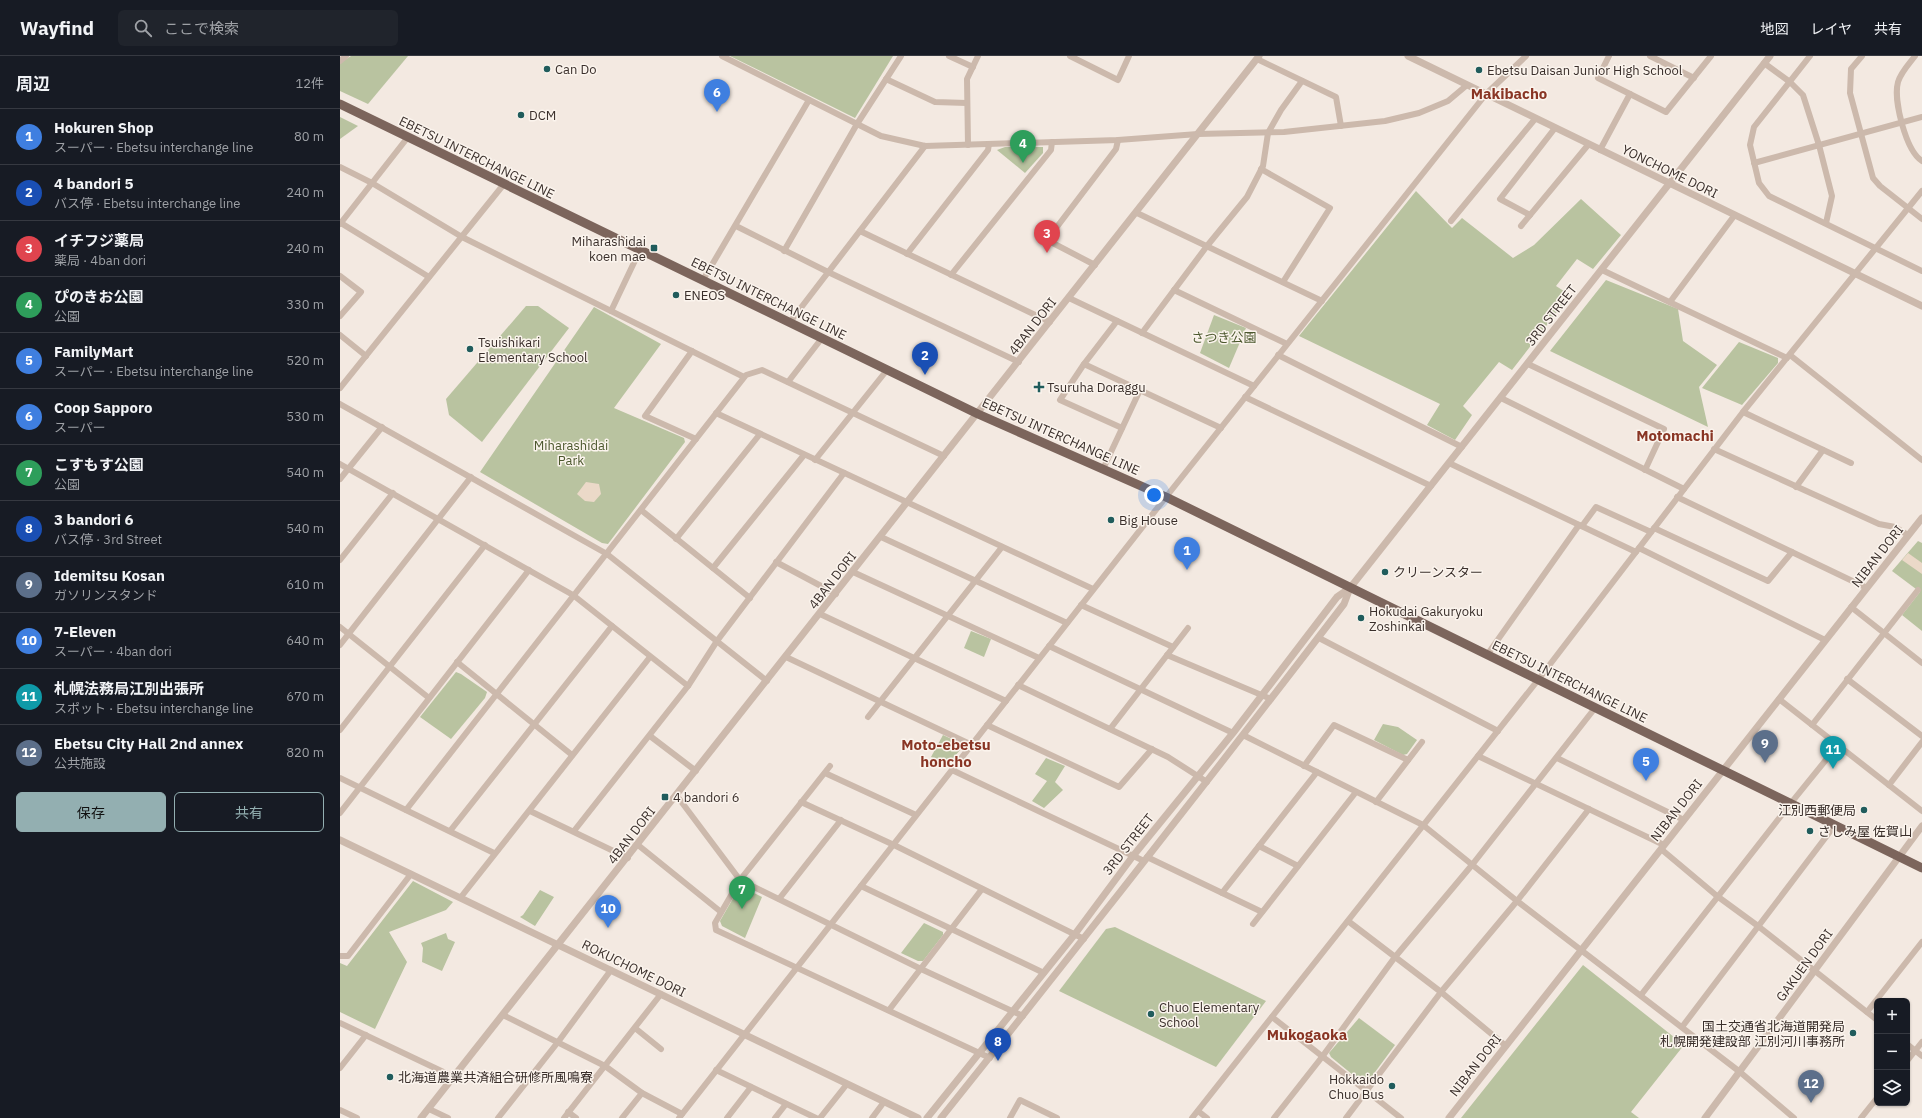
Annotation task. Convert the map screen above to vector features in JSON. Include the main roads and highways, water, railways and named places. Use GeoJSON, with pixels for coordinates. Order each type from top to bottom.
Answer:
{"type":"FeatureCollection","features":[{"type":"Feature","properties":{"kind":"main road","name":"EBETSU INTERCHANGE LINE"},"geometry":{"type":"LineString","coordinates":[[340,104],[978,414],[1166,497],[1922,868]]}},
{"type":"Feature","properties":{"kind":"place","name":"Can Do"},"geometry":{"type":"Point","coordinates":[547,69]}},
{"type":"Feature","properties":{"kind":"place","name":"Ebetsu Daisan Junior High School"},"geometry":{"type":"Point","coordinates":[1479,70]}},
{"type":"Feature","properties":{"kind":"place","name":"Coop Sapporo"},"geometry":{"type":"Point","coordinates":[717,112]}},
{"type":"Feature","properties":{"kind":"place","name":"DCM"},"geometry":{"type":"Point","coordinates":[521,115]}},
{"type":"Feature","properties":{"kind":"place","name":"ぴのきお公園"},"geometry":{"type":"Point","coordinates":[1023,163]}},
{"type":"Feature","properties":{"kind":"place","name":"Miharashidai koen mae"},"geometry":{"type":"Point","coordinates":[654,248]}},
{"type":"Feature","properties":{"kind":"place","name":"イチフジ薬局"},"geometry":{"type":"Point","coordinates":[1047,253]}},
{"type":"Feature","properties":{"kind":"place","name":"ENEOS"},"geometry":{"type":"Point","coordinates":[676,295]}},
{"type":"Feature","properties":{"kind":"place","name":"Tsuishikari Elementary School"},"geometry":{"type":"Point","coordinates":[470,349]}},
{"type":"Feature","properties":{"kind":"place","name":"4 bandori 5"},"geometry":{"type":"Point","coordinates":[925,375]}},
{"type":"Feature","properties":{"kind":"place","name":"Tsuruha Doraggu"},"geometry":{"type":"Point","coordinates":[1039,387]}},
{"type":"Feature","properties":{"kind":"place","name":"Big House"},"geometry":{"type":"Point","coordinates":[1111,520]}},
{"type":"Feature","properties":{"kind":"place","name":"Hokuren Shop"},"geometry":{"type":"Point","coordinates":[1187,570]}},
{"type":"Feature","properties":{"kind":"place","name":"クリーンスター"},"geometry":{"type":"Point","coordinates":[1385,572]}},
{"type":"Feature","properties":{"kind":"place","name":"Hokudai Gakuryoku Zoshinkai"},"geometry":{"type":"Point","coordinates":[1361,618]}},
{"type":"Feature","properties":{"kind":"place","name":"Idemitsu Kosan"},"geometry":{"type":"Point","coordinates":[1765,763]}},
{"type":"Feature","properties":{"kind":"place","name":"札幌法務局江別出張所"},"geometry":{"type":"Point","coordinates":[1833,769]}},
{"type":"Feature","properties":{"kind":"place","name":"FamilyMart"},"geometry":{"type":"Point","coordinates":[1646,781]}},
{"type":"Feature","properties":{"kind":"place","name":"4 bandori 6"},"geometry":{"type":"Point","coordinates":[665,797]}},
{"type":"Feature","properties":{"kind":"place","name":"江別西郵便局"},"geometry":{"type":"Point","coordinates":[1864,810]}},
{"type":"Feature","properties":{"kind":"place","name":"さしみ屋 佐賀山"},"geometry":{"type":"Point","coordinates":[1810,831]}},
{"type":"Feature","properties":{"kind":"place","name":"こすもす公園"},"geometry":{"type":"Point","coordinates":[742,909]}},
{"type":"Feature","properties":{"kind":"place","name":"7-Eleven"},"geometry":{"type":"Point","coordinates":[608,928]}},
{"type":"Feature","properties":{"kind":"place","name":"Chuo Elementary School"},"geometry":{"type":"Point","coordinates":[1151,1014]}},
{"type":"Feature","properties":{"kind":"place","name":"国土交通省北海道開発局 札幌開発建設部 江別河川事務所"},"geometry":{"type":"Point","coordinates":[1853,1033]}},
{"type":"Feature","properties":{"kind":"place","name":"3 bandori 6"},"geometry":{"type":"Point","coordinates":[998,1061]}},
{"type":"Feature","properties":{"kind":"place","name":"北海道農業共済組合研修所風鳴寮"},"geometry":{"type":"Point","coordinates":[390,1077]}},
{"type":"Feature","properties":{"kind":"place","name":"Hokkaido Chuo Bus"},"geometry":{"type":"Point","coordinates":[1392,1086]}},
{"type":"Feature","properties":{"kind":"place","name":"Ebetsu City Hall 2nd annex"},"geometry":{"type":"Point","coordinates":[1811,1103]}},
{"type":"Feature","properties":{"kind":"district","name":"Makibacho"},"geometry":{"type":"Point","coordinates":[1509,94]}},
{"type":"Feature","properties":{"kind":"district","name":"Motomachi"},"geometry":{"type":"Point","coordinates":[1675,436]}},
{"type":"Feature","properties":{"kind":"district","name":"Moto-ebetsu honcho"},"geometry":{"type":"Point","coordinates":[946,754]}},
{"type":"Feature","properties":{"kind":"district","name":"Mukogaoka"},"geometry":{"type":"Point","coordinates":[1307,1035]}},
{"type":"Feature","properties":{"kind":"park label","name":"さつき公園"},"geometry":{"type":"Point","coordinates":[1224,337]}},
{"type":"Feature","properties":{"kind":"park label","name":"Miharashidai Park"},"geometry":{"type":"Point","coordinates":[571,452]}}]}
